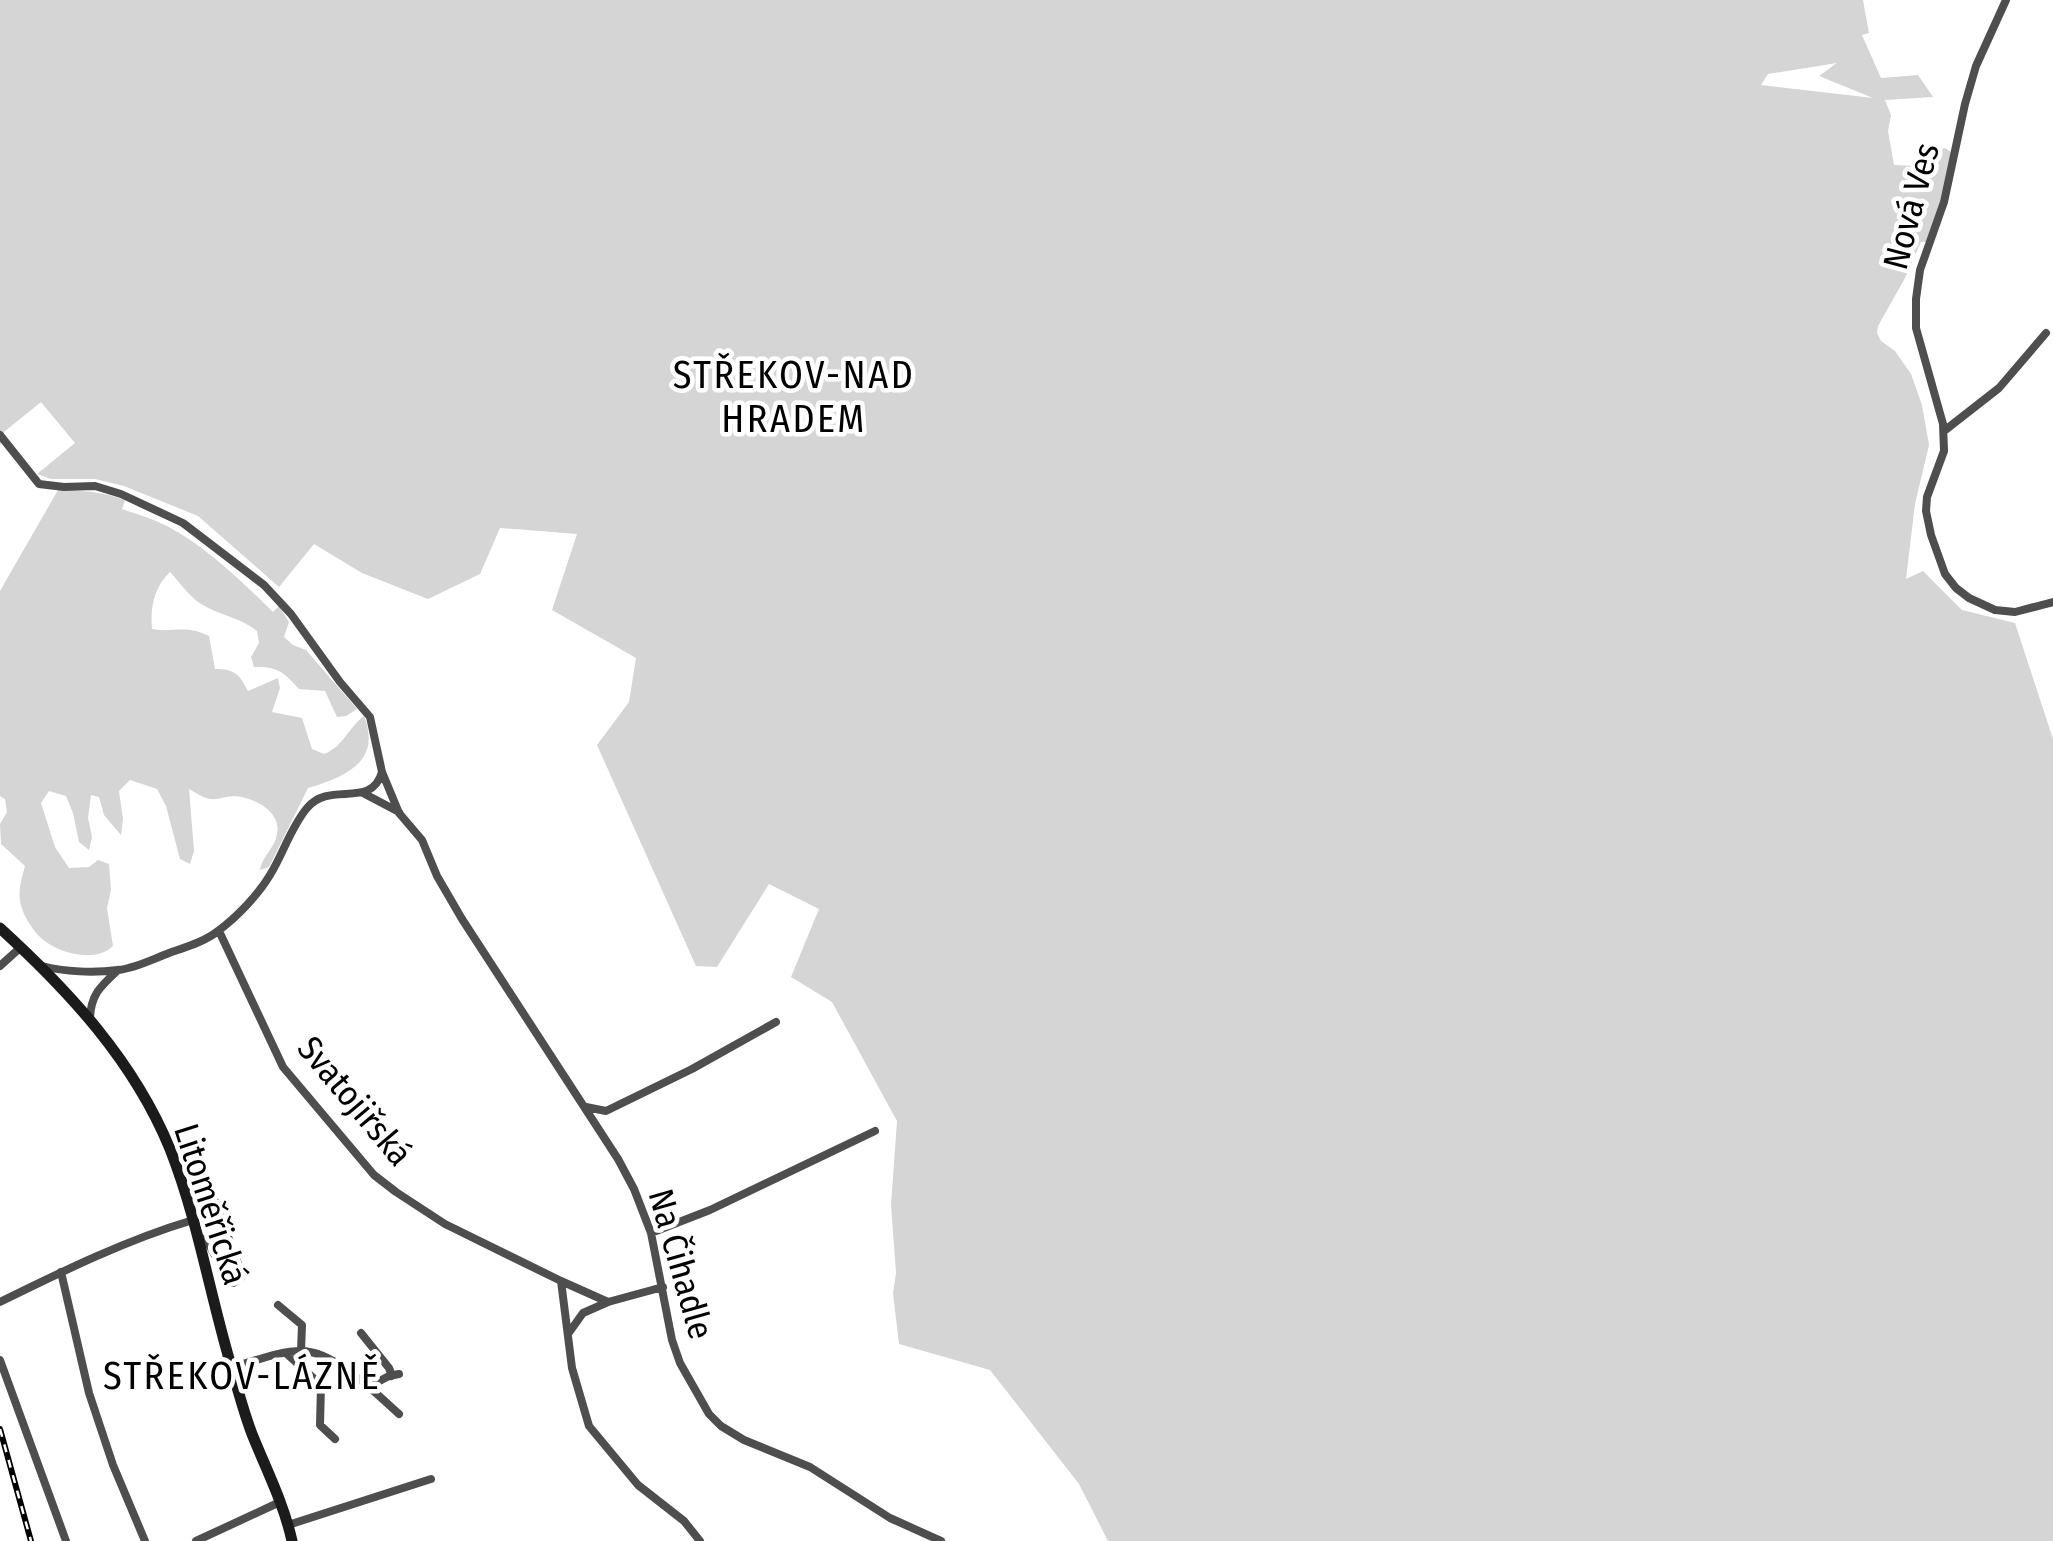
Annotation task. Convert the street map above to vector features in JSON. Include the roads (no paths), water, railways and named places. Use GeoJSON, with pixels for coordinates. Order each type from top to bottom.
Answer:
{"type":"FeatureCollection","features":[{"type":"Feature","properties":{"kind":"main road","name":"Litoměřická"},"geometry":{"type":"LineString","coordinates":[[0,928],[90,1018],[154,1115],[193,1220],[250,1429],[292,1541]]}},
{"type":"Feature","properties":{"kind":"street","name":"Nová Ves"},"geometry":{"type":"LineString","coordinates":[[2006,0],[1976,66],[1944,202],[1920,270],[1916,328],[1944,431],[1944,451],[1926,512],[1945,574],[1969,598],[1995,610],[2015,612],[2053,602]]}},
{"type":"Feature","properties":{"kind":"street"},"geometry":{"type":"LineString","coordinates":[[1944,431],[1999,388],[2046,333]]}},
{"type":"Feature","properties":{"kind":"street","name":"Na Čihadle"},"geometry":{"type":"LineString","coordinates":[[0,435],[39,484],[95,486],[183,523],[264,585],[291,614],[370,717],[382,772],[399,812],[422,840],[462,919],[586,1107],[634,1189],[651,1233],[672,1340],[680,1363],[709,1414],[744,1440],[810,1467],[890,1518],[941,1541]]}},
{"type":"Feature","properties":{"kind":"street"},"geometry":{"type":"LineString","coordinates":[[42,966],[118,970],[200,942],[218,931],[269,878],[307,808],[321,796],[373,789],[382,772]]}},
{"type":"Feature","properties":{"kind":"street"},"geometry":{"type":"LineString","coordinates":[[363,793],[399,812]]}},
{"type":"Feature","properties":{"kind":"street","name":"Svatojiřská"},"geometry":{"type":"LineString","coordinates":[[218,931],[283,1067],[374,1175],[445,1224],[608,1302]]}},
{"type":"Feature","properties":{"kind":"street"},"geometry":{"type":"LineString","coordinates":[[0,966],[21,947]]}},
{"type":"Feature","properties":{"kind":"street"},"geometry":{"type":"LineString","coordinates":[[90,1018],[90,1003],[118,970]]}},
{"type":"Feature","properties":{"kind":"street"},"geometry":{"type":"LineString","coordinates":[[586,1107],[606,1111],[632,1100],[776,1022]]}},
{"type":"Feature","properties":{"kind":"street"},"geometry":{"type":"LineString","coordinates":[[651,1233],[710,1210],[875,1131]]}},
{"type":"Feature","properties":{"kind":"street"},"geometry":{"type":"LineString","coordinates":[[197,1235],[208,1244],[228,1279],[238,1282],[240,1269],[210,1191]]}},
{"type":"Feature","properties":{"kind":"street"},"geometry":{"type":"LineString","coordinates":[[0,1302],[154,1232],[193,1220]]}},
{"type":"Feature","properties":{"kind":"street"},"geometry":{"type":"LineString","coordinates":[[61,1272],[89,1393],[113,1465],[145,1541]]}},
{"type":"Feature","properties":{"kind":"street"},"geometry":{"type":"LineString","coordinates":[[561,1281],[572,1368],[589,1426],[638,1485],[684,1521],[700,1541]]}},
{"type":"Feature","properties":{"kind":"street"},"geometry":{"type":"LineString","coordinates":[[568,1334],[583,1312],[662,1287]]}},
{"type":"Feature","properties":{"kind":"street"},"geometry":{"type":"LineString","coordinates":[[278,1305],[302,1326],[301,1351]]}},
{"type":"Feature","properties":{"kind":"street"},"geometry":{"type":"LineString","coordinates":[[361,1333],[396,1375],[368,1387]]}},
{"type":"Feature","properties":{"kind":"street"},"geometry":{"type":"LineString","coordinates":[[231,1367],[301,1351],[319,1354],[339,1364],[399,1414]]}},
{"type":"Feature","properties":{"kind":"street"},"geometry":{"type":"LineString","coordinates":[[286,1354],[321,1385],[320,1425],[335,1440]]}},
{"type":"Feature","properties":{"kind":"street"},"geometry":{"type":"LineString","coordinates":[[0,1360],[66,1541]]}},
{"type":"Feature","properties":{"kind":"street"},"geometry":{"type":"LineString","coordinates":[[288,1526],[430,1479]]}},
{"type":"Feature","properties":{"kind":"street"},"geometry":{"type":"LineString","coordinates":[[196,1541],[280,1502]]}},
{"type":"Feature","properties":{"kind":"railway"},"geometry":{"type":"LineString","coordinates":[[0,1429],[31,1541]]}},
{"type":"Feature","properties":{"kind":"district","name":"STŘEKOV-NAD HRADEM"},"geometry":{"type":"Point","coordinates":[794,397]}},
{"type":"Feature","properties":{"kind":"district","name":"STŘEKOV-LÁZNĚ"},"geometry":{"type":"Point","coordinates":[242,1376]}}]}
